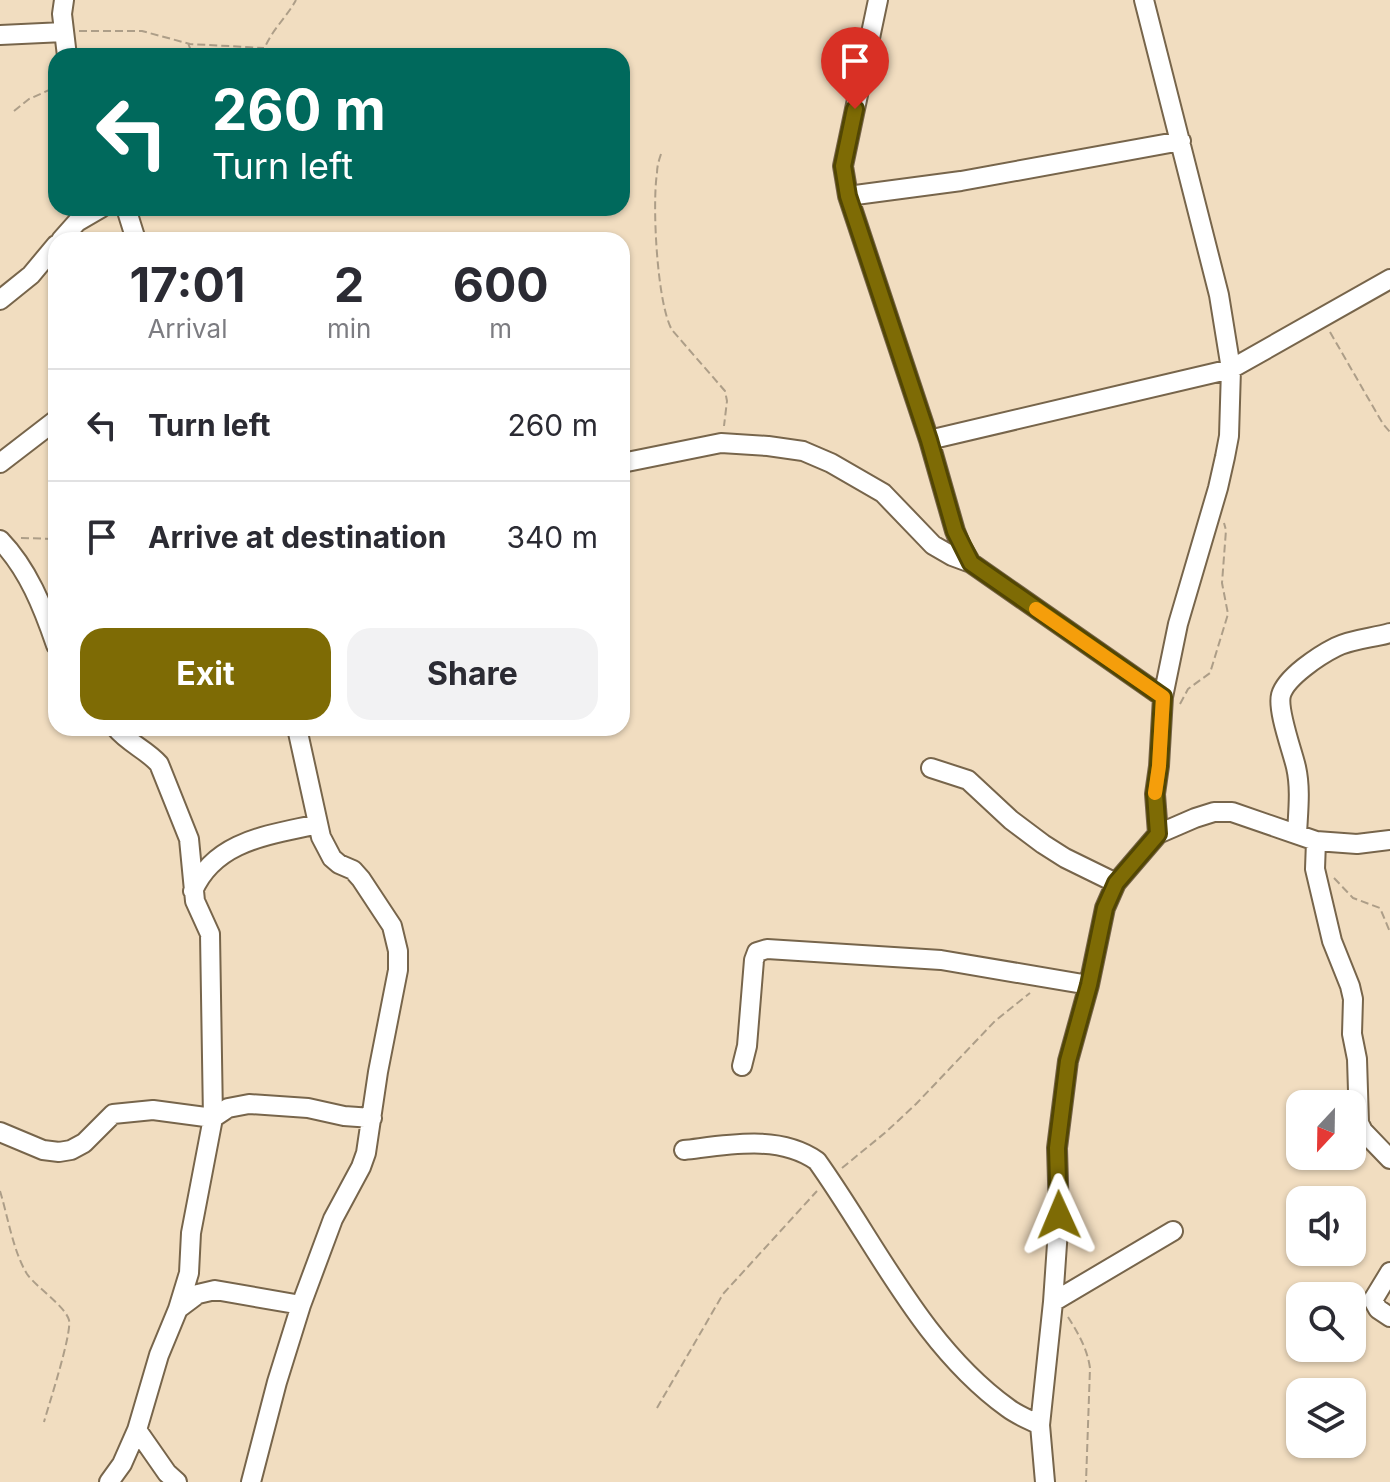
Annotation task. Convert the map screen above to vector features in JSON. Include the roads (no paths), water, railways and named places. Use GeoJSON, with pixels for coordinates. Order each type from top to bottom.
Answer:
{"type":"FeatureCollection","features":[{"type":"Feature","properties":{"kind":"street"},"geometry":{"type":"LineString","coordinates":[[64,0],[62,14],[66,48]]}},
{"type":"Feature","properties":{"kind":"street"},"geometry":{"type":"LineString","coordinates":[[878,0],[843,166],[848,196],[929,440],[955,531],[971,563]]}},
{"type":"Feature","properties":{"kind":"street"},"geometry":{"type":"LineString","coordinates":[[1144,0],[1219,295],[1231,369],[1229,436],[1216,495],[1178,624],[1155,794],[1158,834]]}},
{"type":"Feature","properties":{"kind":"street"},"geometry":{"type":"LineString","coordinates":[[0,35],[64,32]]}},
{"type":"Feature","properties":{"kind":"street"},"geometry":{"type":"LineString","coordinates":[[848,196],[961,181],[1181,141]]}},
{"type":"Feature","properties":{"kind":"street"},"geometry":{"type":"LineString","coordinates":[[68,232],[87,216]]}},
{"type":"Feature","properties":{"kind":"street"},"geometry":{"type":"LineString","coordinates":[[0,300],[31,275],[48,255]]}},
{"type":"Feature","properties":{"kind":"street"},"geometry":{"type":"LineString","coordinates":[[929,440],[1231,369],[1390,279]]}},
{"type":"Feature","properties":{"kind":"street"},"geometry":{"type":"LineString","coordinates":[[0,463],[48,426]]}},
{"type":"Feature","properties":{"kind":"street"},"geometry":{"type":"LineString","coordinates":[[630,461],[721,443],[803,451],[831,463],[883,493],[933,545],[971,563],[1169,704]]}},
{"type":"Feature","properties":{"kind":"street"},"geometry":{"type":"LineString","coordinates":[[2,542],[38,596],[48,623]]}},
{"type":"Feature","properties":{"kind":"street"},"geometry":{"type":"LineString","coordinates":[[1297,834],[1298,786],[1280,698],[1283,691],[1315,659],[1338,646],[1390,633]]}},
{"type":"Feature","properties":{"kind":"street"},"geometry":{"type":"LineString","coordinates":[[109,1482],[122,1464],[137,1430],[159,1355],[189,1273],[191,1233],[213,1118],[210,934],[198,911],[193,892],[189,839],[159,764],[124,736]]}},
{"type":"Feature","properties":{"kind":"street"},"geometry":{"type":"LineString","coordinates":[[250,1481],[301,1305],[333,1219],[366,1153],[398,970],[392,926],[361,879],[353,870],[339,864],[326,849],[299,736]]}},
{"type":"Feature","properties":{"kind":"street"},"geometry":{"type":"LineString","coordinates":[[931,768],[968,780],[1011,820],[1043,844],[1116,883]]}},
{"type":"Feature","properties":{"kind":"street"},"geometry":{"type":"LineString","coordinates":[[1045,1482],[1040,1425],[1055,1301],[1059,1215],[1057,1148],[1068,1061],[1089,985],[1105,908],[1116,883],[1158,834],[1214,812],[1232,812],[1316,841],[1357,844],[1390,840]]}},
{"type":"Feature","properties":{"kind":"street"},"geometry":{"type":"LineString","coordinates":[[193,892],[209,865],[227,851],[249,840],[318,824]]}},
{"type":"Feature","properties":{"kind":"street"},"geometry":{"type":"LineString","coordinates":[[1316,841],[1315,869],[1332,941],[1353,999],[1352,1034],[1357,1059],[1359,1123],[1390,1159]]}},
{"type":"Feature","properties":{"kind":"street"},"geometry":{"type":"LineString","coordinates":[[742,1066],[748,1036],[754,960],[757,952],[767,949],[941,960],[1089,985]]}},
{"type":"Feature","properties":{"kind":"street"},"geometry":{"type":"LineString","coordinates":[[0,1132],[43,1150],[59,1152],[84,1143],[113,1114],[153,1110],[213,1118],[228,1108],[249,1104],[308,1108],[372,1118]]}},
{"type":"Feature","properties":{"kind":"street"},"geometry":{"type":"LineString","coordinates":[[684,1150],[730,1144],[775,1144],[804,1152],[817,1161],[919,1316],[956,1363],[1009,1409],[1040,1425]]}},
{"type":"Feature","properties":{"kind":"street"},"geometry":{"type":"LineString","coordinates":[[1055,1301],[1173,1231]]}},
{"type":"Feature","properties":{"kind":"street"},"geometry":{"type":"LineString","coordinates":[[1390,1272],[1373,1300],[1378,1309],[1390,1317]]}},
{"type":"Feature","properties":{"kind":"street"},"geometry":{"type":"LineString","coordinates":[[178,1309],[198,1294],[215,1290],[301,1305]]}},
{"type":"Feature","properties":{"kind":"street"},"geometry":{"type":"LineString","coordinates":[[137,1430],[167,1473],[177,1482]]}}]}
